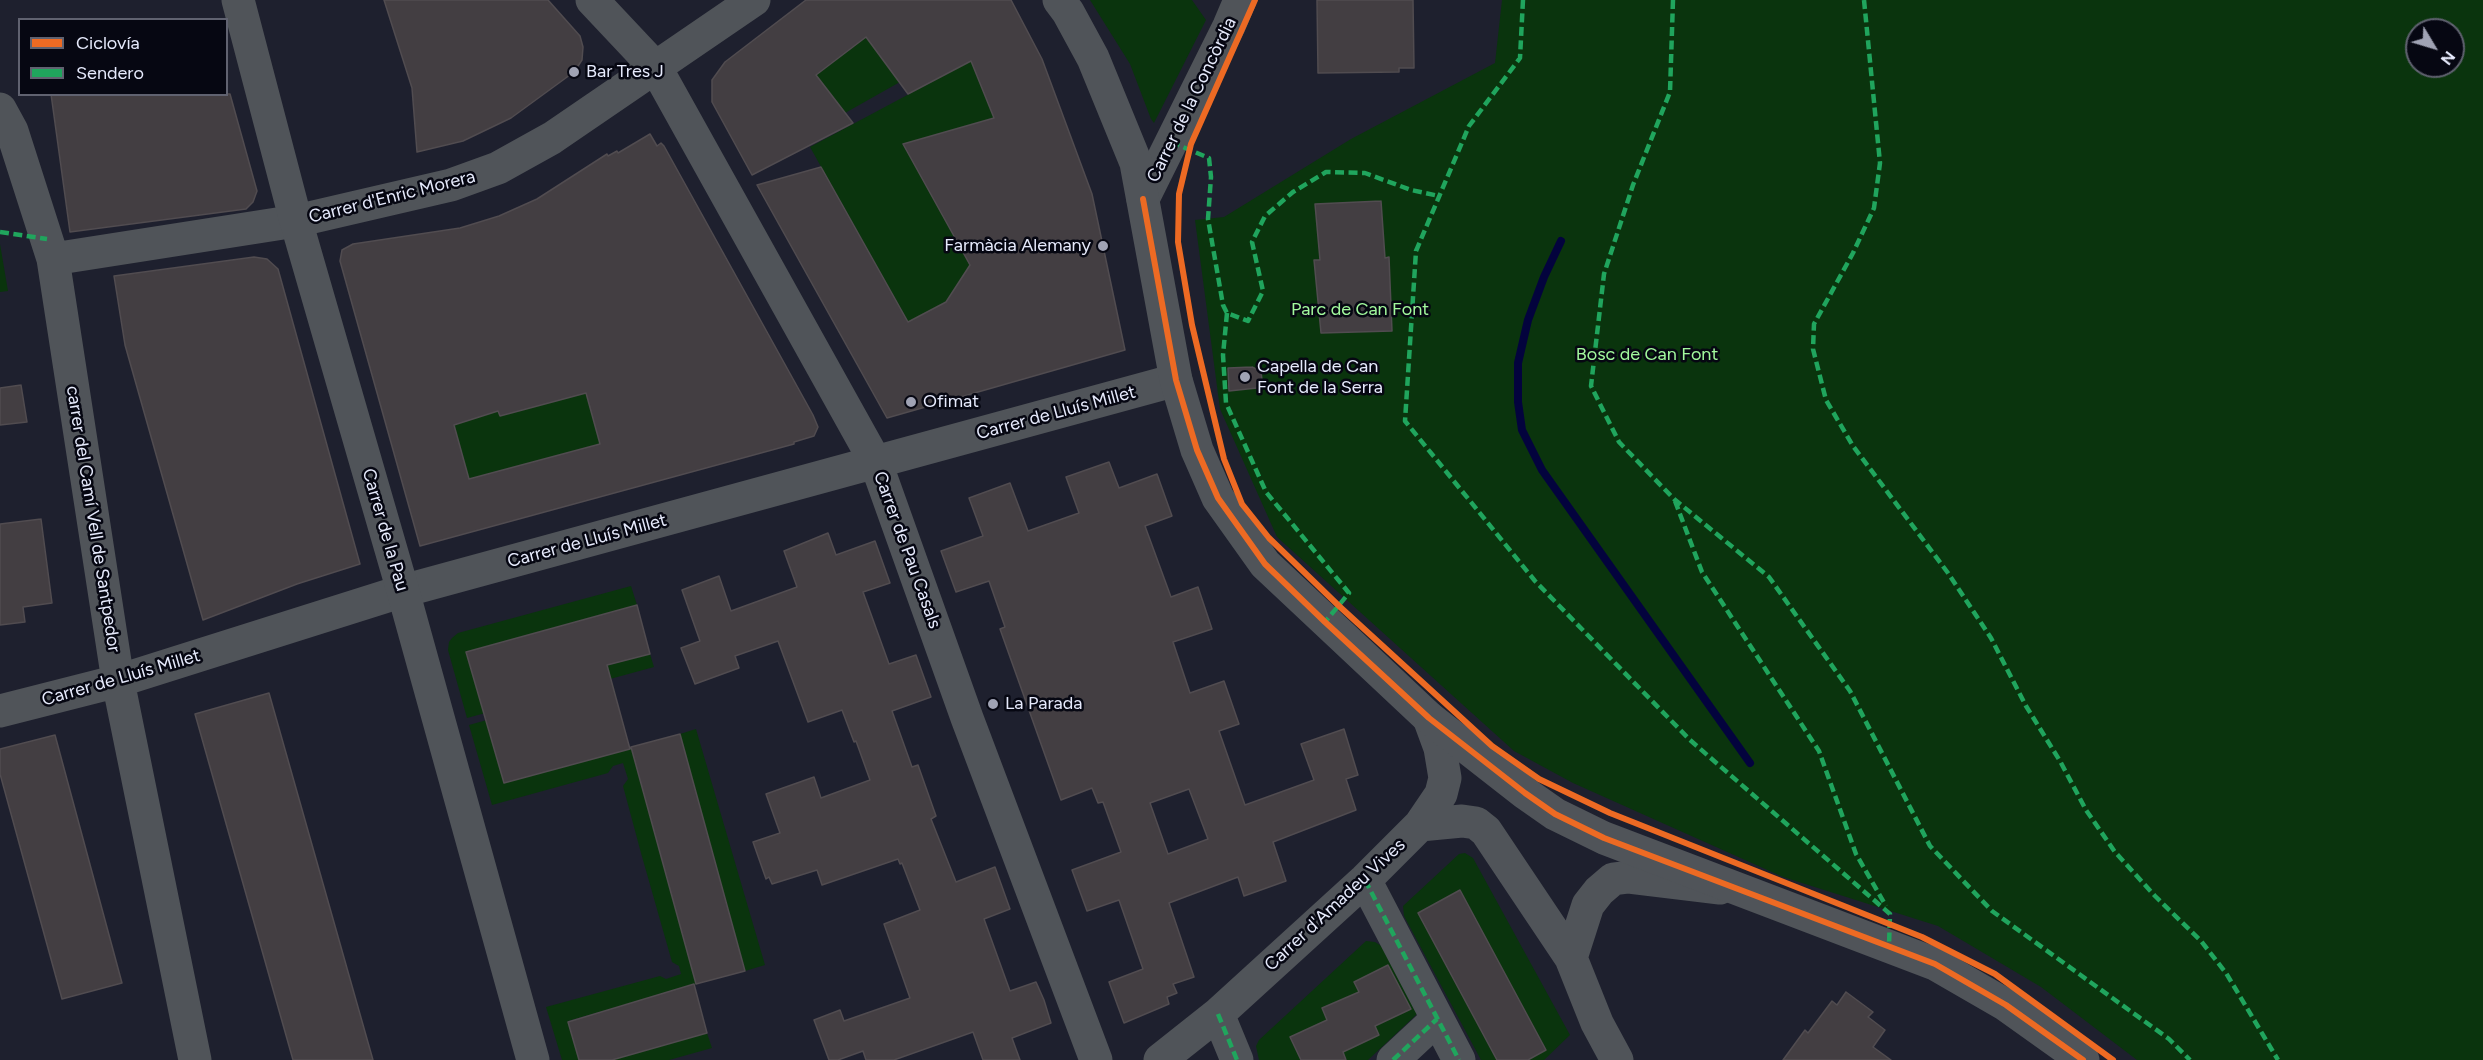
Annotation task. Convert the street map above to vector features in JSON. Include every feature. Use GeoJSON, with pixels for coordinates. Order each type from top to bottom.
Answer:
{"type":"FeatureCollection","features":[{"type":"Feature","properties":{"kind":"street","name":"Carrer de la Pau"},"geometry":{"type":"LineString","coordinates":[[238,0],[296,221],[403,591],[533,1060]]}},
{"type":"Feature","properties":{"kind":"street","name":"Carrer de Pau Casals"},"geometry":{"type":"LineString","coordinates":[[592,0],[656,68],[876,463],[967,718],[1096,1060]]}},
{"type":"Feature","properties":{"kind":"street","name":"Carrer d'Enric Morera"},"geometry":{"type":"LineString","coordinates":[[53,259],[296,221],[452,185],[498,168],[552,138],[754,0]]}},
{"type":"Feature","properties":{"kind":"street"},"geometry":{"type":"LineString","coordinates":[[1059,0],[1093,57],[1136,163],[1176,380],[1197,450],[1218,498],[1265,564],[1429,718],[1525,793],[1556,814],[1604,838],[1935,964],[2006,1005],[2083,1060]]}},
{"type":"Feature","properties":{"kind":"street","name":"Carrer de la Concòrdia"},"geometry":{"type":"LineString","coordinates":[[1143,199],[1230,26],[1240,0]]}},
{"type":"Feature","properties":{"kind":"street"},"geometry":{"type":"LineString","coordinates":[[0,109],[12,131],[53,259]]}},
{"type":"Feature","properties":{"kind":"street","name":"carrer del Camí Vell de Santpedor"},"geometry":{"type":"LineString","coordinates":[[53,259],[118,681],[195,1060]]}},
{"type":"Feature","properties":{"kind":"street","name":"Carrer de Lluís Millet"},"geometry":{"type":"LineString","coordinates":[[0,711],[118,681],[403,591],[1176,380]]}},
{"type":"Feature","properties":{"kind":"street","name":"Carrer d'Amadeu Vives"},"geometry":{"type":"LineString","coordinates":[[1160,1060],[1218,1014],[1365,880],[1420,825],[1441,794],[1445,778],[1440,748],[1429,718]]}},
{"type":"Feature","properties":{"kind":"street"},"geometry":{"type":"LineString","coordinates":[[1420,825],[1462,821],[1476,823],[1486,831],[1571,958],[1597,1023],[1617,1060]]}},
{"type":"Feature","properties":{"kind":"street"},"geometry":{"type":"LineString","coordinates":[[1571,958],[1588,905],[1613,879],[1629,877],[1745,892]]}},
{"type":"Feature","properties":{"kind":"street"},"geometry":{"type":"LineString","coordinates":[[1365,880],[1459,1060]]}},
{"type":"Feature","properties":{"kind":"street"},"geometry":{"type":"LineString","coordinates":[[1218,1014],[1237,1060]]}},
{"type":"Feature","properties":{"kind":"street"},"geometry":{"type":"LineString","coordinates":[[1394,1060],[1437,1019]]}},
{"type":"Feature","properties":{"kind":"green space"},"geometry":{"type":"Polygon","coordinates":[[[1090,0],[1192,0],[1206,20],[1154,123],[1130,64],[1090,0]]]}},
{"type":"Feature","properties":{"kind":"green space"},"geometry":{"type":"Polygon","coordinates":[[[1502,0],[2483,0],[2483,1060],[2137,1060],[2041,987],[1938,926],[1783,877],[1573,783],[1514,751],[1277,537],[1220,409],[1195,220],[1224,217],[1351,139],[1495,63],[1502,0]]]}},
{"type":"Feature","properties":{"kind":"green space"},"geometry":{"type":"Polygon","coordinates":[[[866,37],[900,82],[845,113],[816,75],[866,37]]]}},
{"type":"Feature","properties":{"kind":"green space"},"geometry":{"type":"Polygon","coordinates":[[[971,61],[994,118],[904,144],[970,266],[946,302],[908,322],[810,147],[971,61]]]}},
{"type":"Feature","properties":{"kind":"green space"},"geometry":{"type":"Polygon","coordinates":[[[0,244],[8,291],[0,292],[0,244]]]}},
{"type":"Feature","properties":{"kind":"green space"},"geometry":{"type":"Polygon","coordinates":[[[586,392],[628,420],[596,430],[600,444],[462,481],[454,425],[497,409],[500,416],[586,392]]]}},
{"type":"Feature","properties":{"kind":"green space"},"geometry":{"type":"Polygon","coordinates":[[[631,586],[637,605],[466,652],[480,700],[650,654],[654,667],[467,718],[448,650],[449,642],[458,633],[631,586]]]}},
{"type":"Feature","properties":{"kind":"green space"},"geometry":{"type":"Polygon","coordinates":[[[613,685],[617,700],[512,728],[631,747],[697,984],[568,1021],[579,1060],[562,1060],[546,1007],[660,976],[666,979],[681,974],[679,966],[672,962],[641,853],[623,786],[628,779],[623,763],[613,766],[608,773],[492,805],[469,725],[613,685]]]}},
{"type":"Feature","properties":{"kind":"green space"},"geometry":{"type":"Polygon","coordinates":[[[696,729],[765,965],[745,971],[680,734],[696,729]]]}},
{"type":"Feature","properties":{"kind":"green space"},"geometry":{"type":"Polygon","coordinates":[[[1465,853],[1473,858],[1570,1035],[1544,1060],[1481,1060],[1404,916],[1403,906],[1459,854],[1465,853]]]}},
{"type":"Feature","properties":{"kind":"green space"},"geometry":{"type":"Polygon","coordinates":[[[1366,941],[1375,942],[1383,947],[1416,1015],[1368,1060],[1259,1060],[1256,1046],[1259,1040],[1366,941]]]}},
{"type":"Feature","properties":{"kind":"green space"},"geometry":{"type":"Polygon","coordinates":[[[707,1033],[712,1048],[669,1060],[612,1060],[707,1033]]]}},
{"type":"Feature","properties":{"kind":"building"},"geometry":{"type":"Polygon","coordinates":[[[384,0],[548,0],[580,36],[583,47],[582,60],[574,72],[511,118],[463,141],[417,152],[412,88],[384,0]]]}},
{"type":"Feature","properties":{"kind":"building"},"geometry":{"type":"Polygon","coordinates":[[[806,0],[1011,0],[1042,59],[1092,194],[1125,350],[887,418],[757,185],[821,167],[908,322],[946,302],[970,265],[903,144],[994,118],[971,61],[908,94],[866,37],[816,75],[853,123],[752,175],[712,102],[712,80],[725,62],[806,0]]]}},
{"type":"Feature","properties":{"kind":"building"},"geometry":{"type":"Polygon","coordinates":[[[1317,0],[1413,0],[1414,68],[1399,68],[1399,72],[1318,73],[1317,0]]]}},
{"type":"Feature","properties":{"kind":"building"},"geometry":{"type":"Polygon","coordinates":[[[230,94],[257,191],[253,202],[246,209],[70,232],[51,96],[228,96],[230,94]]]}},
{"type":"Feature","properties":{"kind":"building"},"geometry":{"type":"Polygon","coordinates":[[[650,134],[657,146],[661,143],[664,146],[813,415],[818,427],[814,436],[794,442],[794,444],[420,546],[340,261],[342,250],[353,244],[460,228],[499,216],[537,199],[607,154],[608,156],[617,151],[618,153],[650,134]],[[586,393],[500,416],[498,411],[454,425],[469,479],[600,444],[586,393]]]}},
{"type":"Feature","properties":{"kind":"building"},"geometry":{"type":"Polygon","coordinates":[[[1381,201],[1385,258],[1389,257],[1392,331],[1321,333],[1314,260],[1320,260],[1315,204],[1381,201]]]}},
{"type":"Feature","properties":{"kind":"building"},"geometry":{"type":"Polygon","coordinates":[[[254,257],[267,259],[278,269],[360,564],[297,584],[203,620],[125,345],[114,276],[254,257]]]}},
{"type":"Feature","properties":{"kind":"building","name":"Capella de Can Font de la Serra"},"geometry":{"type":"Polygon","coordinates":[[[1252,367],[1261,371],[1262,380],[1257,388],[1229,391],[1228,368],[1252,367]]]}},
{"type":"Feature","properties":{"kind":"building"},"geometry":{"type":"Polygon","coordinates":[[[21,385],[27,422],[0,425],[0,388],[21,385]]]}},
{"type":"Feature","properties":{"kind":"building"},"geometry":{"type":"Polygon","coordinates":[[[1109,462],[1119,488],[1157,474],[1172,516],[1145,526],[1171,597],[1198,587],[1212,629],[1173,642],[1190,693],[1224,681],[1239,724],[1219,731],[1245,805],[1314,780],[1301,744],[1344,729],[1358,775],[1346,779],[1356,810],[1273,842],[1286,881],[1244,896],[1238,877],[1169,903],[1194,977],[1173,984],[1177,993],[1167,997],[1169,1004],[1124,1023],[1109,982],[1143,969],[1119,900],[1087,911],[1072,870],[1121,852],[1103,802],[1098,803],[1092,788],[1061,800],[1000,629],[1005,627],[989,581],[956,592],[941,551],[983,536],[969,498],[1010,483],[1028,531],[1079,513],[1066,477],[1109,462]],[[1189,789],[1150,803],[1168,854],[1208,839],[1189,789]]]}},
{"type":"Feature","properties":{"kind":"building"},"geometry":{"type":"Polygon","coordinates":[[[41,519],[52,603],[23,607],[25,622],[0,625],[0,524],[41,519]]]}},
{"type":"Feature","properties":{"kind":"building"},"geometry":{"type":"Polygon","coordinates":[[[828,533],[836,555],[875,541],[890,583],[863,592],[889,664],[916,655],[931,697],[892,711],[912,767],[918,765],[936,816],[931,819],[956,882],[995,867],[1010,909],[984,919],[1010,991],[1036,982],[1044,1000],[1051,1023],[1012,1038],[1020,1060],[983,1060],[973,1032],[894,1060],[866,1060],[863,1051],[838,1060],[829,1060],[814,1020],[840,1010],[844,1021],[910,998],[884,924],[920,910],[902,863],[900,864],[898,859],[822,885],[817,870],[772,884],[769,877],[766,879],[753,842],[780,833],[766,794],[814,777],[821,798],[870,780],[842,710],[808,722],[778,641],[735,656],[739,668],[695,684],[681,648],[700,641],[682,590],[719,576],[731,611],[797,587],[784,551],[828,533]]]}},
{"type":"Feature","properties":{"kind":"building"},"geometry":{"type":"Polygon","coordinates":[[[637,605],[650,654],[607,665],[630,749],[504,783],[466,652],[637,605]]]}},
{"type":"Feature","properties":{"kind":"building"},"geometry":{"type":"Polygon","coordinates":[[[269,693],[373,1060],[293,1060],[195,714],[269,693]]]}},
{"type":"Feature","properties":{"kind":"building"},"geometry":{"type":"Polygon","coordinates":[[[680,734],[745,971],[696,984],[631,747],[680,734]]]}},
{"type":"Feature","properties":{"kind":"building"},"geometry":{"type":"Polygon","coordinates":[[[55,735],[122,983],[62,999],[0,774],[0,749],[55,735]]]}},
{"type":"Feature","properties":{"kind":"building"},"geometry":{"type":"Polygon","coordinates":[[[1460,890],[1546,1050],[1528,1060],[1497,1060],[1418,913],[1460,890]]]}},
{"type":"Feature","properties":{"kind":"building"},"geometry":{"type":"Polygon","coordinates":[[[1388,965],[1411,1009],[1375,1026],[1379,1035],[1343,1052],[1346,1060],[1301,1060],[1290,1037],[1327,1020],[1322,1008],[1359,992],[1354,982],[1388,965]]]}},
{"type":"Feature","properties":{"kind":"building"},"geometry":{"type":"Polygon","coordinates":[[[694,984],[707,1033],[612,1060],[579,1060],[568,1022],[694,984]]]}},
{"type":"Feature","properties":{"kind":"building"},"geometry":{"type":"Polygon","coordinates":[[[1846,992],[1873,1012],[1868,1017],[1885,1030],[1873,1047],[1891,1060],[1783,1060],[1805,1030],[1808,1033],[1832,1001],[1837,1005],[1846,992]]]}},
{"type":"Feature","properties":{"kind":"waterway"},"geometry":{"type":"LineString","coordinates":[[1561,241],[1544,277],[1528,320],[1518,363],[1518,402],[1522,430],[1542,470],[1750,763]]}},
{"type":"Feature","properties":{"kind":"marked path"},"geometry":{"type":"LineString","coordinates":[[1523,0],[1520,58],[1469,126],[1416,251],[1405,421],[1535,581],[1690,740],[1890,914],[1889,946]]}},
{"type":"Feature","properties":{"kind":"marked path"},"geometry":{"type":"LineString","coordinates":[[1673,0],[1670,92],[1633,185],[1604,274],[1591,386],[1619,442],[1674,499],[1769,577],[1850,691],[1930,846],[1992,911],[2169,1039],[2190,1060]]}},
{"type":"Feature","properties":{"kind":"marked path"},"geometry":{"type":"LineString","coordinates":[[1864,0],[1880,163],[1874,208],[1853,253],[1814,324],[1813,349],[1826,400],[1853,446],[1948,573],[1991,638],[2026,706],[2060,761],[2086,810],[2115,852],[2155,896],[2201,941],[2226,973],[2278,1060]]}},
{"type":"Feature","properties":{"kind":"marked path"},"geometry":{"type":"LineString","coordinates":[[1171,142],[1209,158],[1211,177],[1208,219],[1223,305],[1227,313],[1248,321],[1263,291],[1252,242],[1265,216],[1293,192],[1326,172],[1365,173],[1411,190],[1439,196]]}},
{"type":"Feature","properties":{"kind":"marked path"},"geometry":{"type":"LineString","coordinates":[[0,232],[47,239]]}},
{"type":"Feature","properties":{"kind":"marked path"},"geometry":{"type":"LineString","coordinates":[[1227,313],[1223,355],[1226,403],[1266,492],[1349,593],[1325,622]]}},
{"type":"Feature","properties":{"kind":"marked path"},"geometry":{"type":"LineString","coordinates":[[1675,501],[1702,572],[1819,751],[1856,854],[1886,906]]}},
{"type":"Feature","properties":{"kind":"marked path"},"geometry":{"type":"LineString","coordinates":[[1365,880],[1459,1060]]}},
{"type":"Feature","properties":{"kind":"marked path"},"geometry":{"type":"LineString","coordinates":[[1218,1014],[1237,1060]]}},
{"type":"Feature","properties":{"kind":"marked path"},"geometry":{"type":"LineString","coordinates":[[1393,1060],[1437,1019]]}},
{"type":"Feature","properties":{"kind":"cycle path"},"geometry":{"type":"LineString","coordinates":[[1255,0],[1191,144],[1179,194],[1178,242],[1192,325],[1224,459],[1242,504],[1269,538],[1339,606],[1492,746],[1539,779],[1610,813],[1922,937],[1995,974],[2113,1060]]}},
{"type":"Feature","properties":{"kind":"cycle path"},"geometry":{"type":"LineString","coordinates":[[1143,199],[1176,380],[1197,450],[1218,498],[1265,564],[1429,718],[1555,814],[1604,838],[1935,964],[2006,1005],[2083,1060]]}},
{"type":"Feature","properties":{"kind":"place","name":"Bar Tres J"},"geometry":{"type":"Point","coordinates":[574,72]}},
{"type":"Feature","properties":{"kind":"place","name":"Farmàcia Alemany"},"geometry":{"type":"Point","coordinates":[1103,246]}},
{"type":"Feature","properties":{"kind":"place","name":"Capella de Can Font de la Serra"},"geometry":{"type":"Point","coordinates":[1245,377]}},
{"type":"Feature","properties":{"kind":"place","name":"Ofimat"},"geometry":{"type":"Point","coordinates":[911,402]}},
{"type":"Feature","properties":{"kind":"place","name":"La Parada"},"geometry":{"type":"Point","coordinates":[993,704]}},
{"type":"Feature","properties":{"kind":"park label","name":"Parc de Can Font"},"geometry":{"type":"Point","coordinates":[1360,310]}},
{"type":"Feature","properties":{"kind":"park label","name":"Bosc de Can Font"},"geometry":{"type":"Point","coordinates":[1647,355]}}]}
